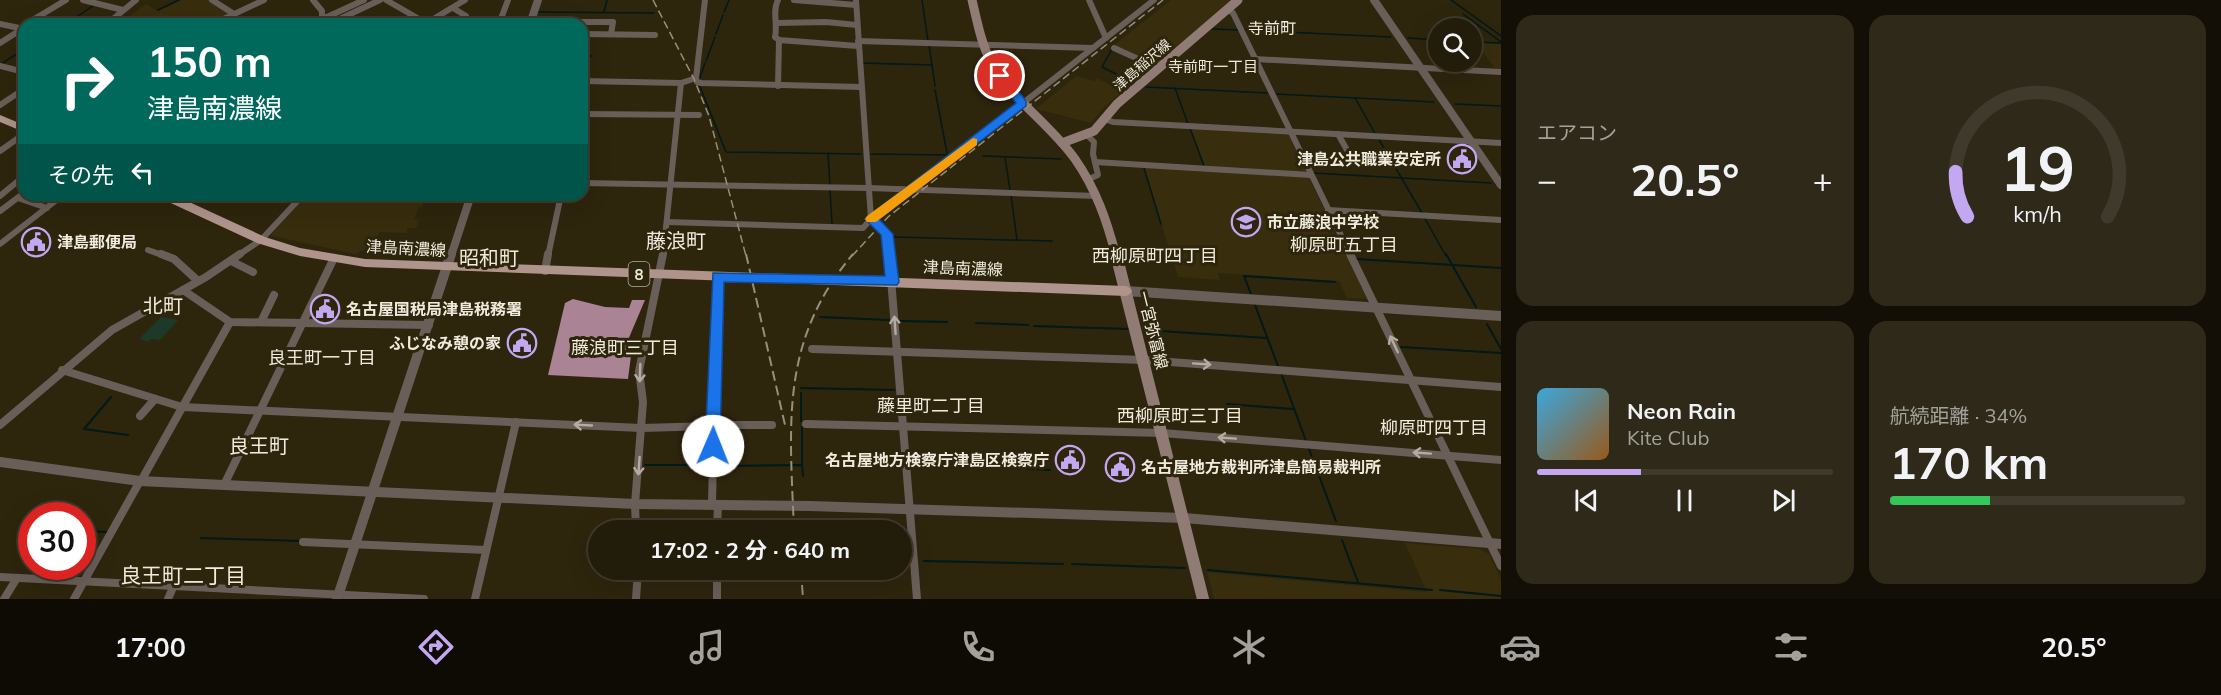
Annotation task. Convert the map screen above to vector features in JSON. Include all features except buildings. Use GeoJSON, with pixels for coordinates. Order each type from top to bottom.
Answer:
{"type":"FeatureCollection","features":[{"type":"Feature","properties":{"kind":"main road","name":"一宮弥富線"},"geometry":{"type":"LineString","coordinates":[[972,0],[983,45],[1000,76],[1022,104],[1062,143],[1089,179],[1097,196],[1114,241],[1203,599]]}},
{"type":"Feature","properties":{"kind":"main road","name":"津島稲沢線"},"geometry":{"type":"LineString","coordinates":[[1062,143],[1094,131],[1158,68],[1238,0]]}},
{"type":"Feature","properties":{"kind":"main road"},"geometry":{"type":"LineString","coordinates":[[0,118],[18,126]]}},
{"type":"Feature","properties":{"kind":"main road","name":"津島南濃線"},"geometry":{"type":"LineString","coordinates":[[177,201],[261,240],[334,258],[389,265],[1126,291]]}},
{"type":"Feature","properties":{"kind":"street"},"geometry":{"type":"LineString","coordinates":[[37,18],[66,0]]}},
{"type":"Feature","properties":{"kind":"street"},"geometry":{"type":"LineString","coordinates":[[83,0],[123,10]]}},
{"type":"Feature","properties":{"kind":"street"},"geometry":{"type":"LineString","coordinates":[[114,18],[136,0]]}},
{"type":"Feature","properties":{"kind":"street"},"geometry":{"type":"LineString","coordinates":[[212,0],[234,14]]}},
{"type":"Feature","properties":{"kind":"street"},"geometry":{"type":"LineString","coordinates":[[226,18],[264,0]]}},
{"type":"Feature","properties":{"kind":"street"},"geometry":{"type":"LineString","coordinates":[[313,0],[322,11],[320,12],[322,18]]}},
{"type":"Feature","properties":{"kind":"street"},"geometry":{"type":"LineString","coordinates":[[324,18],[364,0]]}},
{"type":"Feature","properties":{"kind":"street"},"geometry":{"type":"LineString","coordinates":[[342,18],[380,0]]}},
{"type":"Feature","properties":{"kind":"street"},"geometry":{"type":"LineString","coordinates":[[386,0],[416,18]]}},
{"type":"Feature","properties":{"kind":"street"},"geometry":{"type":"LineString","coordinates":[[436,18],[465,0]]}},
{"type":"Feature","properties":{"kind":"street"},"geometry":{"type":"LineString","coordinates":[[501,18],[508,0]]}},
{"type":"Feature","properties":{"kind":"street"},"geometry":{"type":"LineString","coordinates":[[532,18],[538,0]]}},
{"type":"Feature","properties":{"kind":"street"},"geometry":{"type":"LineString","coordinates":[[705,0],[697,82],[861,87]]}},
{"type":"Feature","properties":{"kind":"street"},"geometry":{"type":"LineString","coordinates":[[778,0],[774,8],[777,23],[775,37],[779,40],[858,44],[1094,48]]}},
{"type":"Feature","properties":{"kind":"street"},"geometry":{"type":"LineString","coordinates":[[794,0],[856,2],[871,219],[887,234],[892,282],[917,599]]}},
{"type":"Feature","properties":{"kind":"street"},"geometry":{"type":"LineString","coordinates":[[1089,0],[1106,38]]}},
{"type":"Feature","properties":{"kind":"street"},"geometry":{"type":"LineString","coordinates":[[667,222],[863,228],[871,219],[1154,0]]}},
{"type":"Feature","properties":{"kind":"street"},"geometry":{"type":"LineString","coordinates":[[1374,0],[1501,185]]}},
{"type":"Feature","properties":{"kind":"street"},"geometry":{"type":"LineString","coordinates":[[453,8],[466,16],[465,18]]}},
{"type":"Feature","properties":{"kind":"street"},"geometry":{"type":"LineString","coordinates":[[1227,9],[1233,13],[1447,455],[1495,543],[1501,566]]}},
{"type":"Feature","properties":{"kind":"street"},"geometry":{"type":"LineString","coordinates":[[588,22],[613,22],[611,34]]}},
{"type":"Feature","properties":{"kind":"street"},"geometry":{"type":"LineString","coordinates":[[777,23],[826,22],[857,26]]}},
{"type":"Feature","properties":{"kind":"street"},"geometry":{"type":"LineString","coordinates":[[0,24],[18,26]]}},
{"type":"Feature","properties":{"kind":"street"},"geometry":{"type":"LineString","coordinates":[[0,43],[18,30]]}},
{"type":"Feature","properties":{"kind":"street"},"geometry":{"type":"LineString","coordinates":[[588,34],[654,35]]}},
{"type":"Feature","properties":{"kind":"street"},"geometry":{"type":"LineString","coordinates":[[778,86],[779,40]]}},
{"type":"Feature","properties":{"kind":"street"},"geometry":{"type":"LineString","coordinates":[[1114,48],[1158,68]]}},
{"type":"Feature","properties":{"kind":"street"},"geometry":{"type":"LineString","coordinates":[[1255,59],[1501,72]]}},
{"type":"Feature","properties":{"kind":"street"},"geometry":{"type":"LineString","coordinates":[[0,66],[18,70]]}},
{"type":"Feature","properties":{"kind":"street"},"geometry":{"type":"LineString","coordinates":[[588,81],[681,83],[696,78]]}},
{"type":"Feature","properties":{"kind":"street"},"geometry":{"type":"LineString","coordinates":[[636,520],[644,402],[639,392],[640,356],[660,275],[681,83]]}},
{"type":"Feature","properties":{"kind":"street"},"geometry":{"type":"LineString","coordinates":[[0,105],[18,93]]}},
{"type":"Feature","properties":{"kind":"street"},"geometry":{"type":"LineString","coordinates":[[588,114],[699,116]]}},
{"type":"Feature","properties":{"kind":"street"},"geometry":{"type":"LineString","coordinates":[[1104,119],[1113,122],[1501,143]]}},
{"type":"Feature","properties":{"kind":"street"},"geometry":{"type":"LineString","coordinates":[[1303,157],[1352,159],[1338,134]]}},
{"type":"Feature","properties":{"kind":"street"},"geometry":{"type":"LineString","coordinates":[[1087,135],[1094,142],[1098,177],[1089,179]]}},
{"type":"Feature","properties":{"kind":"street"},"geometry":{"type":"LineString","coordinates":[[0,151],[18,138]]}},
{"type":"Feature","properties":{"kind":"street"},"geometry":{"type":"LineString","coordinates":[[1095,162],[1311,175]]}},
{"type":"Feature","properties":{"kind":"street"},"geometry":{"type":"LineString","coordinates":[[0,196],[18,181]]}},
{"type":"Feature","properties":{"kind":"street"},"geometry":{"type":"LineString","coordinates":[[588,183],[868,188],[1097,196]]}},
{"type":"Feature","properties":{"kind":"street"},"geometry":{"type":"LineString","coordinates":[[0,211],[18,198]]}},
{"type":"Feature","properties":{"kind":"street"},"geometry":{"type":"LineString","coordinates":[[32,201],[47,208]]}},
{"type":"Feature","properties":{"kind":"street"},"geometry":{"type":"LineString","coordinates":[[0,244],[4,237],[56,201]]}},
{"type":"Feature","properties":{"kind":"street"},"geometry":{"type":"LineString","coordinates":[[0,424],[112,330],[198,281],[261,240],[297,201]]}},
{"type":"Feature","properties":{"kind":"street"},"geometry":{"type":"LineString","coordinates":[[338,597],[469,201]]}},
{"type":"Feature","properties":{"kind":"street"},"geometry":{"type":"LineString","coordinates":[[545,271],[560,201]]}},
{"type":"Feature","properties":{"kind":"street"},"geometry":{"type":"LineString","coordinates":[[1328,210],[1501,220]]}},
{"type":"Feature","properties":{"kind":"street"},"geometry":{"type":"LineString","coordinates":[[148,250],[174,259],[198,281]]}},
{"type":"Feature","properties":{"kind":"street"},"geometry":{"type":"LineString","coordinates":[[225,485],[334,258]]}},
{"type":"Feature","properties":{"kind":"street"},"geometry":{"type":"LineString","coordinates":[[231,261],[253,272]]}},
{"type":"Feature","properties":{"kind":"street"},"geometry":{"type":"LineString","coordinates":[[716,520],[713,426],[717,276]]}},
{"type":"Feature","properties":{"kind":"street"},"geometry":{"type":"LineString","coordinates":[[183,290],[231,322],[429,325]]}},
{"type":"Feature","properties":{"kind":"street"},"geometry":{"type":"LineString","coordinates":[[1126,291],[1501,316]]}},
{"type":"Feature","properties":{"kind":"street"},"geometry":{"type":"LineString","coordinates":[[261,322],[274,295]]}},
{"type":"Feature","properties":{"kind":"street"},"geometry":{"type":"LineString","coordinates":[[74,599],[231,322]]}},
{"type":"Feature","properties":{"kind":"street"},"geometry":{"type":"LineString","coordinates":[[812,348],[1144,360],[1501,387]]}},
{"type":"Feature","properties":{"kind":"street"},"geometry":{"type":"LineString","coordinates":[[62,370],[182,407],[641,428],[772,424]]}},
{"type":"Feature","properties":{"kind":"street"},"geometry":{"type":"LineString","coordinates":[[140,416],[155,399]]}},
{"type":"Feature","properties":{"kind":"street"},"geometry":{"type":"LineString","coordinates":[[475,599],[516,422]]}},
{"type":"Feature","properties":{"kind":"street"},"geometry":{"type":"LineString","coordinates":[[806,424],[1162,433],[1501,460]]}},
{"type":"Feature","properties":{"kind":"street"},"geometry":{"type":"LineString","coordinates":[[0,462],[140,481],[635,504],[715,504],[1184,518],[1495,543]]}},
{"type":"Feature","properties":{"kind":"street"},"geometry":{"type":"LineString","coordinates":[[303,542],[486,550]]}},
{"type":"Feature","properties":{"kind":"street"},"geometry":{"type":"LineString","coordinates":[[0,577],[174,585],[338,597],[424,599]]}},
{"type":"Feature","properties":{"kind":"street"},"geometry":{"type":"LineString","coordinates":[[4,599],[17,578]]}},
{"type":"Feature","properties":{"kind":"street"},"geometry":{"type":"LineString","coordinates":[[636,599],[637,580]]}},
{"type":"Feature","properties":{"kind":"street"},"geometry":{"type":"LineString","coordinates":[[717,580],[717,599]]}},
{"type":"Feature","properties":{"kind":"street"},"geometry":{"type":"LineString","coordinates":[[168,599],[174,585]]}},
{"type":"Feature","properties":{"kind":"shaded area"},"geometry":{"type":"Polygon","coordinates":[[[181,0],[210,0],[230,14],[222,18],[128,18],[146,4],[157,11],[181,0]]]}},
{"type":"Feature","properties":{"kind":"shaded area"},"geometry":{"type":"Polygon","coordinates":[[[1171,0],[1231,0],[1154,66],[1113,46],[1171,0]]]}},
{"type":"Feature","properties":{"kind":"shaded area"},"geometry":{"type":"Polygon","coordinates":[[[1482,43],[1501,44],[1501,71],[1496,70],[1482,51],[1482,43]]]}},
{"type":"Feature","properties":{"kind":"shaded area"},"geometry":{"type":"Polygon","coordinates":[[[1076,76],[1095,81],[1096,78],[1123,91],[1104,107],[1091,123],[1036,109],[1076,76]]]}},
{"type":"Feature","properties":{"kind":"shaded area","name":"市立藤浪中学校"},"geometry":{"type":"Polygon","coordinates":[[[1190,127],[1288,134],[1367,299],[1347,298],[1339,281],[1218,273],[1220,280],[1178,277],[1144,167],[1207,171],[1190,127]]]}},
{"type":"Feature","properties":{"kind":"shaded area"},"geometry":{"type":"Polygon","coordinates":[[[301,201],[424,201],[414,219],[419,220],[416,228],[408,228],[406,233],[380,232],[371,246],[355,254],[272,236],[301,201]]]}},
{"type":"Feature","properties":{"kind":"shaded area"},"geometry":{"type":"Polygon","coordinates":[[[1405,543],[1480,549],[1489,554],[1501,579],[1501,599],[1214,599],[1207,572],[1427,592],[1405,543]]]}},
{"type":"Feature","properties":{"kind":"green space"},"geometry":{"type":"Polygon","coordinates":[[[161,317],[178,320],[160,340],[151,339],[149,342],[139,339],[161,317]]]}},
{"type":"Feature","properties":{"kind":"waterway"},"geometry":{"type":"LineString","coordinates":[[158,10],[179,0]]}},
{"type":"Feature","properties":{"kind":"waterway"},"geometry":{"type":"LineString","coordinates":[[604,12],[607,0]]}},
{"type":"Feature","properties":{"kind":"waterway"},"geometry":{"type":"LineString","coordinates":[[724,12],[729,0]]}},
{"type":"Feature","properties":{"kind":"waterway"},"geometry":{"type":"LineString","coordinates":[[922,0],[928,41]]}},
{"type":"Feature","properties":{"kind":"waterway"},"geometry":{"type":"LineString","coordinates":[[1451,0],[1501,36]]}},
{"type":"Feature","properties":{"kind":"waterway"},"geometry":{"type":"LineString","coordinates":[[76,18],[94,5]]}},
{"type":"Feature","properties":{"kind":"waterway"},"geometry":{"type":"LineString","coordinates":[[538,12],[654,13]]}},
{"type":"Feature","properties":{"kind":"waterway"},"geometry":{"type":"LineString","coordinates":[[1463,14],[1501,42]]}},
{"type":"Feature","properties":{"kind":"waterway"},"geometry":{"type":"LineString","coordinates":[[716,34],[723,15]]}},
{"type":"Feature","properties":{"kind":"waterway"},"geometry":{"type":"LineString","coordinates":[[1212,29],[1238,30]]}},
{"type":"Feature","properties":{"kind":"waterway"},"geometry":{"type":"LineString","coordinates":[[1243,30],[1391,37]]}},
{"type":"Feature","properties":{"kind":"waterway"},"geometry":{"type":"LineString","coordinates":[[706,61],[715,37]]}},
{"type":"Feature","properties":{"kind":"waterway"},"geometry":{"type":"LineString","coordinates":[[1408,38],[1428,39]]}},
{"type":"Feature","properties":{"kind":"waterway"},"geometry":{"type":"LineString","coordinates":[[1482,42],[1501,43]]}},
{"type":"Feature","properties":{"kind":"waterway"},"geometry":{"type":"LineString","coordinates":[[929,45],[932,65]]}},
{"type":"Feature","properties":{"kind":"waterway"},"geometry":{"type":"LineString","coordinates":[[1112,49],[1102,67],[1132,82]]}},
{"type":"Feature","properties":{"kind":"waterway"},"geometry":{"type":"LineString","coordinates":[[0,65],[18,53]]}},
{"type":"Feature","properties":{"kind":"waterway"},"geometry":{"type":"LineString","coordinates":[[699,80],[705,63]]}},
{"type":"Feature","properties":{"kind":"waterway"},"geometry":{"type":"LineString","coordinates":[[863,63],[932,65]]}},
{"type":"Feature","properties":{"kind":"waterway"},"geometry":{"type":"LineString","coordinates":[[932,65],[935,86]]}},
{"type":"Feature","properties":{"kind":"waterway"},"geometry":{"type":"LineString","coordinates":[[699,84],[726,152],[828,154]]}},
{"type":"Feature","properties":{"kind":"waterway"},"geometry":{"type":"LineString","coordinates":[[1146,87],[1175,88]]}},
{"type":"Feature","properties":{"kind":"waterway"},"geometry":{"type":"LineString","coordinates":[[1175,88],[1267,93]]}},
{"type":"Feature","properties":{"kind":"waterway"},"geometry":{"type":"LineString","coordinates":[[1175,88],[1188,124]]}},
{"type":"Feature","properties":{"kind":"waterway"},"geometry":{"type":"LineString","coordinates":[[935,90],[947,153]]}},
{"type":"Feature","properties":{"kind":"waterway"},"geometry":{"type":"LineString","coordinates":[[1276,94],[1355,98]]}},
{"type":"Feature","properties":{"kind":"waterway"},"geometry":{"type":"LineString","coordinates":[[1355,98],[1434,102]]}},
{"type":"Feature","properties":{"kind":"waterway"},"geometry":{"type":"LineString","coordinates":[[1355,98],[1376,135]]}},
{"type":"Feature","properties":{"kind":"waterway"},"geometry":{"type":"LineString","coordinates":[[1455,104],[1501,106]]}},
{"type":"Feature","properties":{"kind":"waterway"},"geometry":{"type":"LineString","coordinates":[[1190,128],[1204,166]]}},
{"type":"Feature","properties":{"kind":"waterway"},"geometry":{"type":"LineString","coordinates":[[1378,138],[1401,178]]}},
{"type":"Feature","properties":{"kind":"waterway"},"geometry":{"type":"LineString","coordinates":[[828,154],[861,154]]}},
{"type":"Feature","properties":{"kind":"waterway"},"geometry":{"type":"LineString","coordinates":[[828,154],[830,186]]}},
{"type":"Feature","properties":{"kind":"waterway"},"geometry":{"type":"LineString","coordinates":[[871,154],[950,155]]}},
{"type":"Feature","properties":{"kind":"waterway"},"geometry":{"type":"LineString","coordinates":[[983,156],[1061,159]]}},
{"type":"Feature","properties":{"kind":"waterway"},"geometry":{"type":"LineString","coordinates":[[1005,157],[1010,190]]}},
{"type":"Feature","properties":{"kind":"waterway"},"geometry":{"type":"LineString","coordinates":[[1144,168],[1161,224]]}},
{"type":"Feature","properties":{"kind":"waterway"},"geometry":{"type":"LineString","coordinates":[[1313,173],[1401,178]]}},
{"type":"Feature","properties":{"kind":"waterway"},"geometry":{"type":"LineString","coordinates":[[1401,178],[1491,183]]}},
{"type":"Feature","properties":{"kind":"waterway"},"geometry":{"type":"LineString","coordinates":[[1401,178],[1422,213]]}},
{"type":"Feature","properties":{"kind":"waterway"},"geometry":{"type":"LineString","coordinates":[[830,189],[832,224]]}},
{"type":"Feature","properties":{"kind":"waterway"},"geometry":{"type":"LineString","coordinates":[[1011,195],[1017,240]]}},
{"type":"Feature","properties":{"kind":"waterway"},"geometry":{"type":"LineString","coordinates":[[1424,217],[1446,256]]}},
{"type":"Feature","properties":{"kind":"waterway"},"geometry":{"type":"LineString","coordinates":[[893,237],[1052,241]]}},
{"type":"Feature","properties":{"kind":"waterway"},"geometry":{"type":"LineString","coordinates":[[1446,254],[1452,265]]}},
{"type":"Feature","properties":{"kind":"waterway"},"geometry":{"type":"LineString","coordinates":[[1356,259],[1452,265]]}},
{"type":"Feature","properties":{"kind":"waterway"},"geometry":{"type":"LineString","coordinates":[[1452,265],[1501,268]]}},
{"type":"Feature","properties":{"kind":"waterway"},"geometry":{"type":"LineString","coordinates":[[1452,265],[1476,307]]}},
{"type":"Feature","properties":{"kind":"waterway"},"geometry":{"type":"LineString","coordinates":[[1251,294],[1244,276],[1335,282]]}},
{"type":"Feature","properties":{"kind":"waterway"},"geometry":{"type":"LineString","coordinates":[[1255,305],[1278,366]]}},
{"type":"Feature","properties":{"kind":"waterway"},"geometry":{"type":"LineString","coordinates":[[820,317],[889,320]]}},
{"type":"Feature","properties":{"kind":"waterway"},"geometry":{"type":"LineString","coordinates":[[901,321],[947,322]]}},
{"type":"Feature","properties":{"kind":"waterway"},"geometry":{"type":"LineString","coordinates":[[976,323],[1028,325]]}},
{"type":"Feature","properties":{"kind":"waterway"},"geometry":{"type":"LineString","coordinates":[[1487,324],[1501,349]]}},
{"type":"Feature","properties":{"kind":"waterway"},"geometry":{"type":"LineString","coordinates":[[1034,326],[1128,329]]}},
{"type":"Feature","properties":{"kind":"waterway"},"geometry":{"type":"LineString","coordinates":[[1145,330],[1267,338]]}},
{"type":"Feature","properties":{"kind":"waterway"},"geometry":{"type":"LineString","coordinates":[[1401,347],[1501,353]]}},
{"type":"Feature","properties":{"kind":"waterway"},"geometry":{"type":"LineString","coordinates":[[1281,373],[1306,441]]}},
{"type":"Feature","properties":{"kind":"waterway"},"geometry":{"type":"LineString","coordinates":[[801,388],[894,390]]}},
{"type":"Feature","properties":{"kind":"waterway"},"geometry":{"type":"LineString","coordinates":[[801,393],[801,421]]}},
{"type":"Feature","properties":{"kind":"waterway"},"geometry":{"type":"LineString","coordinates":[[111,397],[84,429],[128,435]]}},
{"type":"Feature","properties":{"kind":"waterway"},"geometry":{"type":"LineString","coordinates":[[1227,404],[1293,409]]}},
{"type":"Feature","properties":{"kind":"waterway"},"geometry":{"type":"LineString","coordinates":[[802,427],[802,465]]}},
{"type":"Feature","properties":{"kind":"waterway"},"geometry":{"type":"LineString","coordinates":[[1309,449],[1336,521]]}},
{"type":"Feature","properties":{"kind":"waterway"},"geometry":{"type":"LineString","coordinates":[[645,465],[705,465]]}},
{"type":"Feature","properties":{"kind":"waterway"},"geometry":{"type":"LineString","coordinates":[[721,466],[802,465]]}},
{"type":"Feature","properties":{"kind":"waterway"},"geometry":{"type":"LineString","coordinates":[[802,465],[803,476]]}},
{"type":"Feature","properties":{"kind":"waterway"},"geometry":{"type":"LineString","coordinates":[[913,465],[967,467]]}},
{"type":"Feature","properties":{"kind":"waterway"},"geometry":{"type":"LineString","coordinates":[[1009,468],[1050,470]]}},
{"type":"Feature","properties":{"kind":"waterway"},"geometry":{"type":"LineString","coordinates":[[96,531],[108,532]]}},
{"type":"Feature","properties":{"kind":"waterway"},"geometry":{"type":"LineString","coordinates":[[201,538],[300,541]]}},
{"type":"Feature","properties":{"kind":"waterway"},"geometry":{"type":"LineString","coordinates":[[1342,540],[1358,582]]}},
{"type":"Feature","properties":{"kind":"waterway"},"geometry":{"type":"LineString","coordinates":[[924,561],[1063,564]]}},
{"type":"Feature","properties":{"kind":"waterway"},"geometry":{"type":"LineString","coordinates":[[1072,564],[1185,568]]}},
{"type":"Feature","properties":{"kind":"waterway"},"geometry":{"type":"LineString","coordinates":[[1208,570],[1432,590]]}},
{"type":"Feature","properties":{"kind":"waterway"},"geometry":{"type":"LineString","coordinates":[[1440,590],[1501,596]]}},
{"type":"Feature","properties":{"kind":"railway"},"geometry":{"type":"LineString","coordinates":[[653,0],[694,79],[709,116],[746,256]]}},
{"type":"Feature","properties":{"kind":"railway"},"geometry":{"type":"LineString","coordinates":[[852,256],[888,217],[1163,0]]}},
{"type":"Feature","properties":{"kind":"railway"},"geometry":{"type":"LineString","coordinates":[[746,254],[785,425]]}},
{"type":"Feature","properties":{"kind":"railway"},"geometry":{"type":"LineString","coordinates":[[794,520],[791,420],[794,386],[801,352],[812,320],[829,287],[853,254]]}},
{"type":"Feature","properties":{"kind":"railway"},"geometry":{"type":"LineString","coordinates":[[802,580],[803,599]]}},
{"type":"Feature","properties":{"kind":"slow traffic"},"geometry":{"type":"LineString","coordinates":[[871,219],[973,142]]}},
{"type":"Feature","properties":{"kind":"place","name":"津島公共職業安定所"},"geometry":{"type":"Point","coordinates":[1462,159]}},
{"type":"Feature","properties":{"kind":"place","name":"市立藤浪中学校"},"geometry":{"type":"Point","coordinates":[1246,222]}},
{"type":"Feature","properties":{"kind":"place","name":"津島郵便局"},"geometry":{"type":"Point","coordinates":[36,242]}},
{"type":"Feature","properties":{"kind":"place","name":"名古屋国税局津島税務署"},"geometry":{"type":"Point","coordinates":[325,309]}},
{"type":"Feature","properties":{"kind":"place","name":"ふじなみ憩の家"},"geometry":{"type":"Point","coordinates":[522,343]}},
{"type":"Feature","properties":{"kind":"place","name":"名古屋地方検察庁津島区検察庁"},"geometry":{"type":"Point","coordinates":[1070,460]}},
{"type":"Feature","properties":{"kind":"place","name":"名古屋地方裁判所津島簡易裁判所"},"geometry":{"type":"Point","coordinates":[1120,467]}},
{"type":"Feature","properties":{"kind":"district","name":"寺前町"},"geometry":{"type":"Point","coordinates":[1272,28]}},
{"type":"Feature","properties":{"kind":"district","name":"寺前町一丁目"},"geometry":{"type":"Point","coordinates":[1213,66]}},
{"type":"Feature","properties":{"kind":"district","name":"藤浪町"},"geometry":{"type":"Point","coordinates":[676,240]}},
{"type":"Feature","properties":{"kind":"district","name":"柳原町五丁目"},"geometry":{"type":"Point","coordinates":[1344,244]}},
{"type":"Feature","properties":{"kind":"district","name":"西柳原町四丁目"},"geometry":{"type":"Point","coordinates":[1155,255]}},
{"type":"Feature","properties":{"kind":"district","name":"昭和町"},"geometry":{"type":"Point","coordinates":[489,257]}},
{"type":"Feature","properties":{"kind":"district","name":"北町"},"geometry":{"type":"Point","coordinates":[163,305]}},
{"type":"Feature","properties":{"kind":"district","name":"藤浪町三丁目"},"geometry":{"type":"Point","coordinates":[625,347]}},
{"type":"Feature","properties":{"kind":"district","name":"良王町一丁目"},"geometry":{"type":"Point","coordinates":[322,357]}},
{"type":"Feature","properties":{"kind":"district","name":"藤里町二丁目"},"geometry":{"type":"Point","coordinates":[931,405]}},
{"type":"Feature","properties":{"kind":"district","name":"西柳原町三丁目"},"geometry":{"type":"Point","coordinates":[1180,415]}},
{"type":"Feature","properties":{"kind":"district","name":"柳原町四丁目"},"geometry":{"type":"Point","coordinates":[1434,427]}},
{"type":"Feature","properties":{"kind":"district","name":"良王町"},"geometry":{"type":"Point","coordinates":[259,445]}},
{"type":"Feature","properties":{"kind":"district","name":"良王町二丁目"},"geometry":{"type":"Point","coordinates":[183,575]}},
{"type":"Feature","properties":{"kind":"route"},"geometry":{"type":"LineString","coordinates":[[713,446],[717,276],[892,282],[887,234],[871,219],[1022,104],[1000,76]]}}]}
